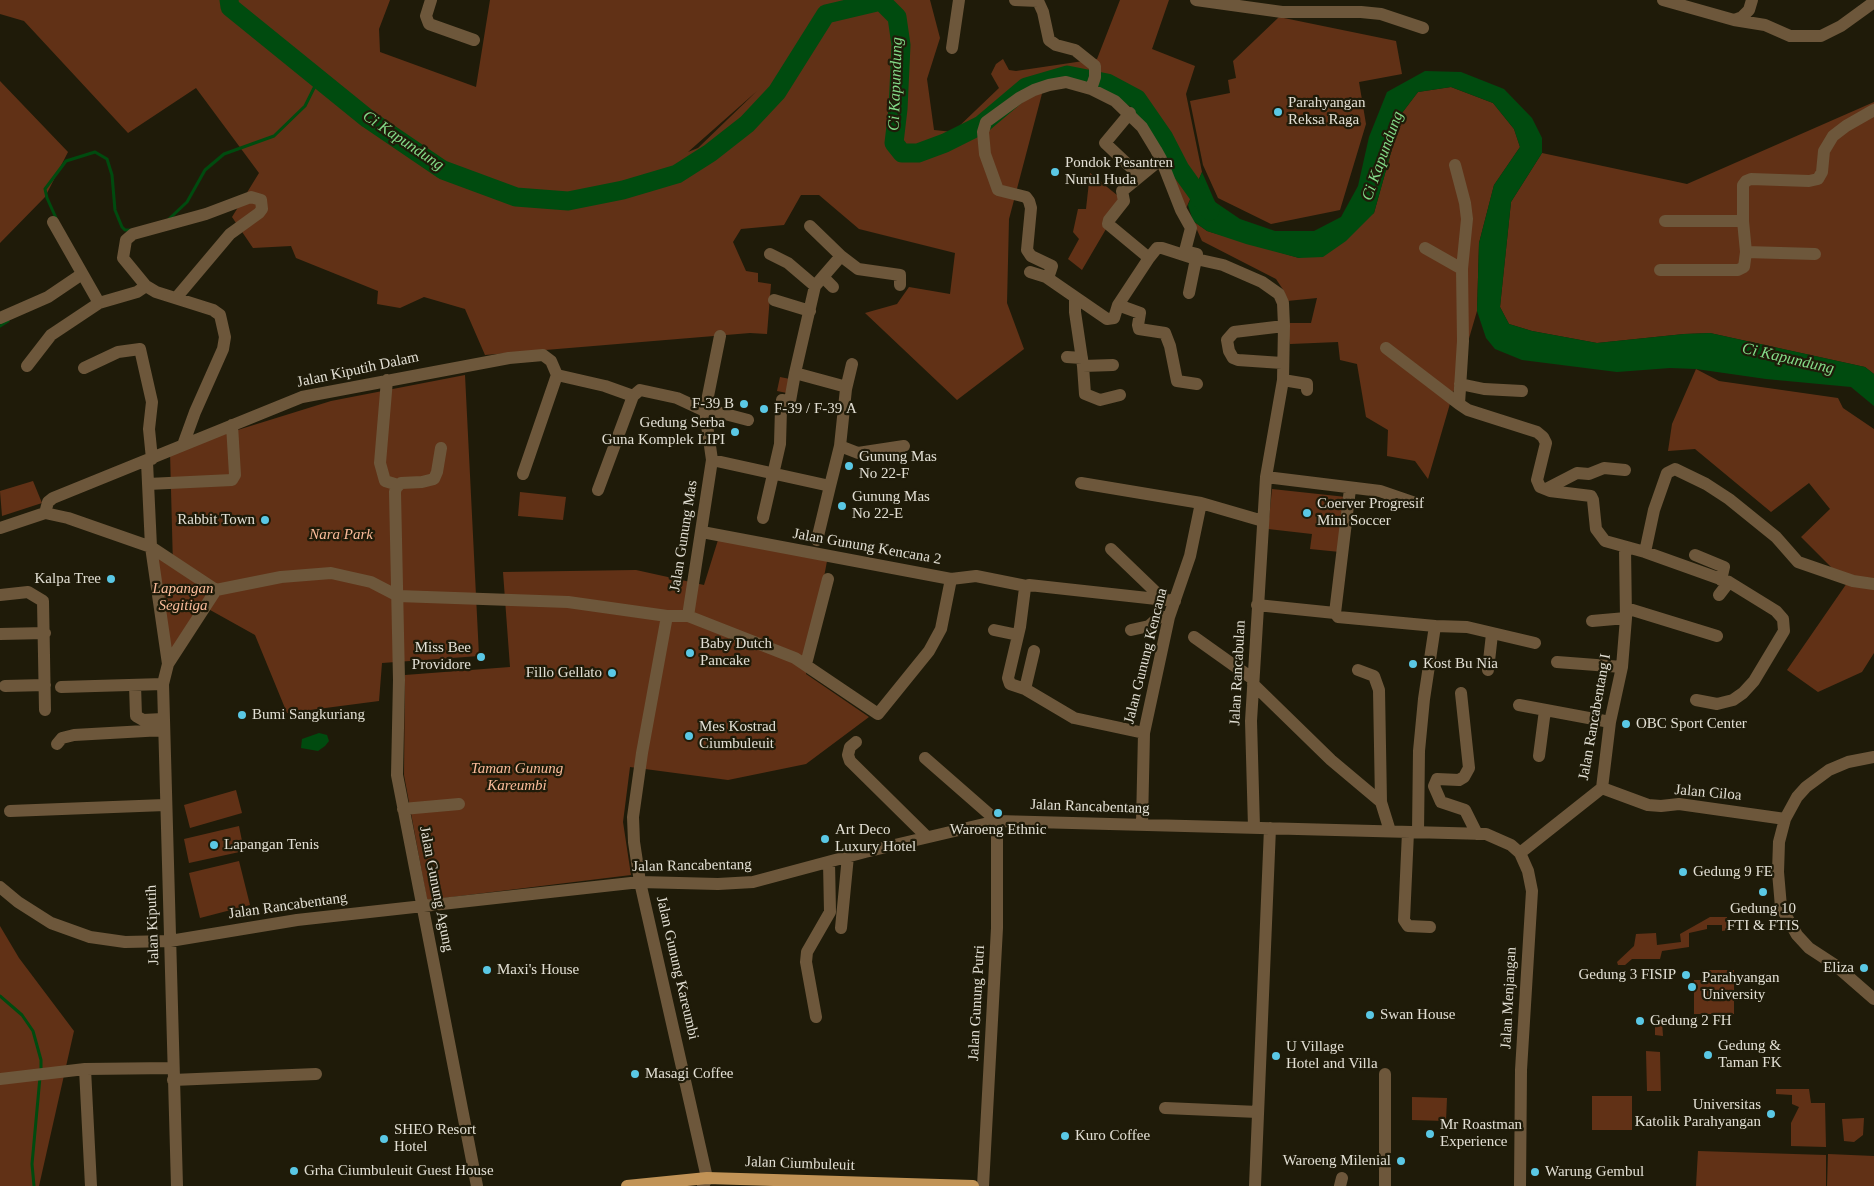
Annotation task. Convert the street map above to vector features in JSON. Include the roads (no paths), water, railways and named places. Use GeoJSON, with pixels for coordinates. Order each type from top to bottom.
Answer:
{"type":"FeatureCollection","features":[{"type":"Feature","properties":{"kind":"main road","name":"Jalan Ciumbuleuit"},"geometry":{"type":"LineString","coordinates":[[627,1186],[705,1182],[973,1186]]}},
{"type":"Feature","properties":{"kind":"street"},"geometry":{"type":"LineString","coordinates":[[431,0],[426,16],[430,24],[474,40]]}},
{"type":"Feature","properties":{"kind":"street"},"geometry":{"type":"LineString","coordinates":[[952,48],[959,0]]}},
{"type":"Feature","properties":{"kind":"street"},"geometry":{"type":"LineString","coordinates":[[1015,0],[1038,1],[1043,12],[1049,40],[1056,45],[1075,50],[1095,66],[1093,85]]}},
{"type":"Feature","properties":{"kind":"street"},"geometry":{"type":"LineString","coordinates":[[1196,0],[1282,12],[1361,12],[1382,14],[1423,28]]}},
{"type":"Feature","properties":{"kind":"street"},"geometry":{"type":"LineString","coordinates":[[1663,0],[1734,20],[1765,25],[1790,36],[1820,36],[1871,8]]}},
{"type":"Feature","properties":{"kind":"street"},"geometry":{"type":"LineString","coordinates":[[1734,20],[1742,17],[1749,10],[1754,0]]}},
{"type":"Feature","properties":{"kind":"street"},"geometry":{"type":"LineString","coordinates":[[1754,0],[1759,18],[1765,25]]}},
{"type":"Feature","properties":{"kind":"street"},"geometry":{"type":"LineString","coordinates":[[1048,278],[1052,266],[1031,256],[1027,250],[1032,208],[1029,201],[1026,197],[1003,193],[996,187],[985,154],[984,125],[1018,98],[1034,90],[1066,82],[1093,85],[1130,113],[1142,127],[1161,159],[1180,210],[1192,228],[1185,252],[1207,256],[1211,262]]}},
{"type":"Feature","properties":{"kind":"street"},"geometry":{"type":"LineString","coordinates":[[1660,270],[1738,270],[1744,267],[1746,252],[1743,221],[1743,185],[1746,181],[1751,178],[1809,181],[1818,179],[1822,172],[1824,151],[1833,136],[1874,110]]}},
{"type":"Feature","properties":{"kind":"street"},"geometry":{"type":"LineString","coordinates":[[1130,113],[1105,143],[1140,176]]}},
{"type":"Feature","properties":{"kind":"street"},"geometry":{"type":"LineString","coordinates":[[1149,258],[1108,224],[1124,199],[1121,192],[1161,159]]}},
{"type":"Feature","properties":{"kind":"street"},"geometry":{"type":"LineString","coordinates":[[1455,164],[1465,202],[1467,219],[1462,269],[1463,341],[1459,404]]}},
{"type":"Feature","properties":{"kind":"street"},"geometry":{"type":"LineString","coordinates":[[176,298],[230,234],[259,213],[262,209],[261,200],[251,198],[206,214],[133,234],[126,240],[123,258],[146,286],[156,292],[212,310],[220,315],[225,337],[223,349],[194,412],[183,445]]}},
{"type":"Feature","properties":{"kind":"street"},"geometry":{"type":"LineString","coordinates":[[1665,221],[1743,221]]}},
{"type":"Feature","properties":{"kind":"street"},"geometry":{"type":"LineString","coordinates":[[54,222],[99,303]]}},
{"type":"Feature","properties":{"kind":"street"},"geometry":{"type":"LineString","coordinates":[[810,226],[841,256],[864,271],[900,275],[900,285]]}},
{"type":"Feature","properties":{"kind":"street"},"geometry":{"type":"LineString","coordinates":[[1030,272],[1048,278],[1110,320],[1114,318],[1118,305],[1157,248],[1211,262]]}},
{"type":"Feature","properties":{"kind":"street"},"geometry":{"type":"LineString","coordinates":[[1425,248],[1462,269]]}},
{"type":"Feature","properties":{"kind":"street"},"geometry":{"type":"LineString","coordinates":[[1746,252],[1815,254]]}},
{"type":"Feature","properties":{"kind":"street"},"geometry":{"type":"LineString","coordinates":[[770,254],[833,288]]}},
{"type":"Feature","properties":{"kind":"street"},"geometry":{"type":"LineString","coordinates":[[763,518],[780,444],[782,404],[790,401],[795,373],[819,281],[841,256]]}},
{"type":"Feature","properties":{"kind":"street"},"geometry":{"type":"LineString","coordinates":[[1188,293],[1196,259]]}},
{"type":"Feature","properties":{"kind":"street","name":"Jalan Rancabulan"},"geometry":{"type":"LineString","coordinates":[[1211,262],[1224,265],[1262,282],[1279,294],[1282,302],[1284,326],[1283,380],[1266,478],[1257,605],[1251,720],[1254,827]]}},
{"type":"Feature","properties":{"kind":"street"},"geometry":{"type":"LineString","coordinates":[[0,318],[48,297],[82,274]]}},
{"type":"Feature","properties":{"kind":"street"},"geometry":{"type":"LineString","coordinates":[[27,366],[51,335],[99,303],[137,292],[146,286]]}},
{"type":"Feature","properties":{"kind":"street"},"geometry":{"type":"LineString","coordinates":[[1075,297],[1075,312],[1083,362],[1083,389],[1089,397],[1100,400],[1120,396]]}},
{"type":"Feature","properties":{"kind":"street"},"geometry":{"type":"LineString","coordinates":[[774,300],[810,311]]}},
{"type":"Feature","properties":{"kind":"street"},"geometry":{"type":"LineString","coordinates":[[1118,305],[1140,313],[1139,329],[1165,333],[1170,346],[1177,381],[1180,383],[1197,384]]}},
{"type":"Feature","properties":{"kind":"street"},"geometry":{"type":"LineString","coordinates":[[1282,363],[1233,358],[1229,351],[1227,340],[1234,332],[1284,326]]}},
{"type":"Feature","properties":{"kind":"street","name":"Jalan Gunung Mas"},"geometry":{"type":"LineString","coordinates":[[688,616],[712,460],[706,410],[720,336]]}},
{"type":"Feature","properties":{"kind":"street"},"geometry":{"type":"LineString","coordinates":[[1386,348],[1468,410],[1532,430],[1543,437],[1546,443],[1537,480],[1540,487],[1591,496],[1598,536],[1605,541],[1644,552],[1725,581],[1776,611],[1782,619],[1784,631],[1754,682],[1733,700],[1717,704],[1696,700]]}},
{"type":"Feature","properties":{"kind":"street"},"geometry":{"type":"LineString","coordinates":[[84,368],[118,352],[140,350],[152,402],[149,429],[148,484],[151,547]]}},
{"type":"Feature","properties":{"kind":"street","name":"Jalan Kiputih Dalam"},"geometry":{"type":"LineString","coordinates":[[45,513],[48,502],[53,498],[302,398],[387,380],[509,358],[543,355],[555,370]]}},
{"type":"Feature","properties":{"kind":"street"},"geometry":{"type":"LineString","coordinates":[[1066,357],[1083,362],[1113,365]]}},
{"type":"Feature","properties":{"kind":"street"},"geometry":{"type":"LineString","coordinates":[[817,540],[840,446],[846,388],[852,364]]}},
{"type":"Feature","properties":{"kind":"street"},"geometry":{"type":"LineString","coordinates":[[523,474],[555,370],[633,396]]}},
{"type":"Feature","properties":{"kind":"street"},"geometry":{"type":"LineString","coordinates":[[795,373],[846,388]]}},
{"type":"Feature","properties":{"kind":"street"},"geometry":{"type":"LineString","coordinates":[[387,380],[380,463],[385,481],[398,485],[434,479],[441,448]]}},
{"type":"Feature","properties":{"kind":"street"},"geometry":{"type":"LineString","coordinates":[[1283,380],[1307,384],[1307,390]]}},
{"type":"Feature","properties":{"kind":"street"},"geometry":{"type":"LineString","coordinates":[[1460,384],[1484,389],[1522,391]]}},
{"type":"Feature","properties":{"kind":"street"},"geometry":{"type":"LineString","coordinates":[[598,490],[633,396],[640,390],[676,398],[706,410],[748,420]]}},
{"type":"Feature","properties":{"kind":"street"},"geometry":{"type":"LineString","coordinates":[[148,484],[232,480],[235,475],[232,425]]}},
{"type":"Feature","properties":{"kind":"street"},"geometry":{"type":"LineString","coordinates":[[840,446],[858,453],[904,446]]}},
{"type":"Feature","properties":{"kind":"street"},"geometry":{"type":"LineString","coordinates":[[712,460],[830,486]]}},
{"type":"Feature","properties":{"kind":"street"},"geometry":{"type":"LineString","coordinates":[[1546,489],[1577,473],[1589,474],[1604,468],[1625,470]]}},
{"type":"Feature","properties":{"kind":"street"},"geometry":{"type":"LineString","coordinates":[[1644,552],[1654,510],[1667,473],[1675,469],[1706,484],[1729,499],[1776,537],[1798,562],[1853,581],[1874,584]]}},
{"type":"Feature","properties":{"kind":"street"},"geometry":{"type":"LineString","coordinates":[[1266,478],[1380,491],[1415,503]]}},
{"type":"Feature","properties":{"kind":"street"},"geometry":{"type":"LineString","coordinates":[[1081,483],[1200,503],[1264,521]]}},
{"type":"Feature","properties":{"kind":"street","name":"Jalan Gunung Agung"},"geometry":{"type":"LineString","coordinates":[[398,485],[395,492],[399,680],[397,775],[420,905],[438,982],[477,1186]]}},
{"type":"Feature","properties":{"kind":"street"},"geometry":{"type":"LineString","coordinates":[[1335,613],[1350,489]]}},
{"type":"Feature","properties":{"kind":"street","name":"Jalan Gunung Kencana"},"geometry":{"type":"LineString","coordinates":[[1142,824],[1144,733],[1169,617],[1169,600],[1190,556],[1200,503]]}},
{"type":"Feature","properties":{"kind":"street"},"geometry":{"type":"LineString","coordinates":[[0,528],[45,513],[68,518],[151,547],[216,590],[281,577],[332,574],[371,582],[398,596],[568,602],[667,616],[688,616],[806,664],[878,714],[929,651],[941,629],[951,579]]}},
{"type":"Feature","properties":{"kind":"street","name":"Jalan Gunung Kencana 2"},"geometry":{"type":"LineString","coordinates":[[702,532],[951,579],[976,576],[1026,586],[1169,600]]}},
{"type":"Feature","properties":{"kind":"street","name":"Jalan Kiputih"},"geometry":{"type":"LineString","coordinates":[[151,547],[168,664]]}},
{"type":"Feature","properties":{"kind":"street","name":"Jalan Rancabentang I"},"geometry":{"type":"LineString","coordinates":[[1520,854],[1602,788],[1610,722],[1622,667],[1626,613],[1625,548]]}},
{"type":"Feature","properties":{"kind":"street"},"geometry":{"type":"LineString","coordinates":[[1111,549],[1169,600]]}},
{"type":"Feature","properties":{"kind":"street"},"geometry":{"type":"LineString","coordinates":[[1695,555],[1724,567],[1725,581],[1719,595]]}},
{"type":"Feature","properties":{"kind":"street"},"geometry":{"type":"LineString","coordinates":[[806,664],[828,579]]}},
{"type":"Feature","properties":{"kind":"street"},"geometry":{"type":"LineString","coordinates":[[1026,586],[1008,682],[1025,689],[1074,718],[1144,733]]}},
{"type":"Feature","properties":{"kind":"street","name":"Jalan Kiputih"},"geometry":{"type":"LineString","coordinates":[[177,1186],[163,684],[168,664],[216,590]]}},
{"type":"Feature","properties":{"kind":"street"},"geometry":{"type":"LineString","coordinates":[[0,595],[28,592],[43,601],[45,710]]}},
{"type":"Feature","properties":{"kind":"street"},"geometry":{"type":"LineString","coordinates":[[1257,605],[1335,613],[1338,617],[1467,627],[1535,643]]}},
{"type":"Feature","properties":{"kind":"street"},"geometry":{"type":"LineString","coordinates":[[1592,621],[1626,613],[1717,636]]}},
{"type":"Feature","properties":{"kind":"street","name":"Jalan Gunung Kareumbi"},"geometry":{"type":"LineString","coordinates":[[667,616],[651,694],[632,817],[640,882],[705,1182]]}},
{"type":"Feature","properties":{"kind":"street"},"geometry":{"type":"LineString","coordinates":[[1131,630],[1149,626],[1159,617],[1169,617]]}},
{"type":"Feature","properties":{"kind":"street"},"geometry":{"type":"LineString","coordinates":[[1430,927],[1408,926],[1404,920],[1413,832],[1418,751],[1435,626]]}},
{"type":"Feature","properties":{"kind":"street"},"geometry":{"type":"LineString","coordinates":[[994,630],[1018,635]]}},
{"type":"Feature","properties":{"kind":"street"},"geometry":{"type":"LineString","coordinates":[[0,634],[45,633]]}},
{"type":"Feature","properties":{"kind":"street"},"geometry":{"type":"LineString","coordinates":[[1488,670],[1492,634]]}},
{"type":"Feature","properties":{"kind":"street"},"geometry":{"type":"LineString","coordinates":[[1194,637],[1253,682],[1331,760],[1381,802]]}},
{"type":"Feature","properties":{"kind":"street"},"geometry":{"type":"LineString","coordinates":[[1025,689],[1034,651]]}},
{"type":"Feature","properties":{"kind":"street"},"geometry":{"type":"LineString","coordinates":[[1557,662],[1622,667]]}},
{"type":"Feature","properties":{"kind":"street"},"geometry":{"type":"LineString","coordinates":[[1358,670],[1374,676],[1379,690],[1381,802],[1390,832]]}},
{"type":"Feature","properties":{"kind":"street"},"geometry":{"type":"LineString","coordinates":[[61,687],[163,684]]}},
{"type":"Feature","properties":{"kind":"street"},"geometry":{"type":"LineString","coordinates":[[5,686],[45,685]]}},
{"type":"Feature","properties":{"kind":"street"},"geometry":{"type":"LineString","coordinates":[[135,685],[136,716],[142,720],[163,724]]}},
{"type":"Feature","properties":{"kind":"street"},"geometry":{"type":"LineString","coordinates":[[1461,693],[1469,768],[1464,777],[1459,780],[1437,779],[1434,786],[1441,802],[1465,810],[1481,834],[1511,845],[1520,854]]}},
{"type":"Feature","properties":{"kind":"street"},"geometry":{"type":"LineString","coordinates":[[1519,705],[1610,722]]}},
{"type":"Feature","properties":{"kind":"street"},"geometry":{"type":"LineString","coordinates":[[1539,756],[1545,710]]}},
{"type":"Feature","properties":{"kind":"street"},"geometry":{"type":"LineString","coordinates":[[57,744],[62,738],[74,735],[163,724]]}},
{"type":"Feature","properties":{"kind":"street"},"geometry":{"type":"LineString","coordinates":[[856,742],[850,748],[848,755],[850,761],[927,837]]}},
{"type":"Feature","properties":{"kind":"street"},"geometry":{"type":"LineString","coordinates":[[1874,757],[1848,762],[1829,770],[1806,787],[1785,819],[1779,842],[1778,872],[1780,898],[1784,914],[1797,935],[1809,948],[1835,965],[1874,999]]}},
{"type":"Feature","properties":{"kind":"street"},"geometry":{"type":"LineString","coordinates":[[925,758],[996,821]]}},
{"type":"Feature","properties":{"kind":"street","name":"Jalan Ciloa"},"geometry":{"type":"LineString","coordinates":[[1602,788],[1648,805],[1679,804],[1785,819]]}},
{"type":"Feature","properties":{"kind":"street"},"geometry":{"type":"LineString","coordinates":[[403,809],[459,804]]}},
{"type":"Feature","properties":{"kind":"street"},"geometry":{"type":"LineString","coordinates":[[10,812],[165,805]]}},
{"type":"Feature","properties":{"kind":"street","name":"Jalan Rancabentang"},"geometry":{"type":"LineString","coordinates":[[0,887],[18,902],[51,923],[90,937],[125,942],[170,941],[296,920],[640,882],[718,884],[753,882],[848,856],[996,821],[1481,834]]}},
{"type":"Feature","properties":{"kind":"street","name":"Jalan Gunung Putri"},"geometry":{"type":"LineString","coordinates":[[983,1186],[998,928],[996,821]]}},
{"type":"Feature","properties":{"kind":"street"},"geometry":{"type":"LineString","coordinates":[[1255,1186],[1270,828]]}},
{"type":"Feature","properties":{"kind":"street","name":"Jalan Menjangan"},"geometry":{"type":"LineString","coordinates":[[1520,854],[1528,871],[1532,891],[1521,1070],[1520,1186]]}},
{"type":"Feature","properties":{"kind":"street"},"geometry":{"type":"LineString","coordinates":[[841,928],[848,856]]}},
{"type":"Feature","properties":{"kind":"street"},"geometry":{"type":"LineString","coordinates":[[816,1017],[806,962],[806,952],[830,912],[829,862]]}},
{"type":"Feature","properties":{"kind":"street"},"geometry":{"type":"LineString","coordinates":[[85,1069],[91,1186]]}},
{"type":"Feature","properties":{"kind":"street"},"geometry":{"type":"LineString","coordinates":[[0,1079],[85,1069],[173,1074],[316,1074]]}},
{"type":"Feature","properties":{"kind":"street"},"geometry":{"type":"LineString","coordinates":[[1385,1074],[1385,1186]]}},
{"type":"Feature","properties":{"kind":"street"},"geometry":{"type":"LineString","coordinates":[[1165,1108],[1258,1112]]}},
{"type":"Feature","properties":{"kind":"water"},"geometry":{"type":"Polygon","coordinates":[[[1425,71],[1461,72],[1504,89],[1532,118],[1542,138],[1542,153],[1511,202],[1500,307],[1509,324],[1532,331],[1597,343],[1710,333],[1865,367],[1874,374],[1874,406],[1851,387],[1766,379],[1696,369],[1670,368],[1617,372],[1522,360],[1495,349],[1486,338],[1477,311],[1479,243],[1494,185],[1520,147],[1514,129],[1493,103],[1451,87],[1418,92],[1402,113],[1374,213],[1346,241],[1323,257],[1299,258],[1246,244],[1207,231],[1193,221],[1188,205],[1202,172],[1215,202],[1240,219],[1275,231],[1314,231],[1341,217],[1358,186],[1369,137],[1387,92],[1425,71]]]}},
{"type":"Feature","properties":{"kind":"water"},"geometry":{"type":"Polygon","coordinates":[[[319,733],[327,735],[329,741],[325,746],[318,751],[301,748],[302,739],[319,733]]]}},
{"type":"Feature","properties":{"kind":"waterway","name":"Ci Kapundung"},"geometry":{"type":"LineString","coordinates":[[229,0],[230,7],[368,119],[443,170],[516,197],[568,201],[623,190],[677,174],[710,153],[747,124],[777,92],[826,14],[881,1],[897,17],[901,45],[898,109],[894,143],[902,153],[918,153],[945,143],[981,125],[1026,87],[1067,75],[1107,83],[1137,99],[1164,138],[1180,169],[1210,211]]}},
{"type":"Feature","properties":{"kind":"waterway"},"geometry":{"type":"LineString","coordinates":[[169,219],[187,202],[205,170],[224,154],[274,136],[305,106],[319,78]]}},
{"type":"Feature","properties":{"kind":"waterway"},"geometry":{"type":"LineString","coordinates":[[56,218],[45,189],[66,161],[95,152],[107,159],[112,175],[115,210],[122,227],[125,230],[130,230]]}},
{"type":"Feature","properties":{"kind":"waterway"},"geometry":{"type":"LineString","coordinates":[[0,326],[8,321]]}},
{"type":"Feature","properties":{"kind":"waterway"},"geometry":{"type":"LineString","coordinates":[[0,996],[22,1015],[33,1031],[41,1060],[41,1071]]}},
{"type":"Feature","properties":{"kind":"waterway"},"geometry":{"type":"LineString","coordinates":[[34,1186],[32,1164],[40,1077]]}},
{"type":"Feature","properties":{"kind":"place","name":"Parahyangan Reksa Raga"},"geometry":{"type":"Point","coordinates":[1278,112]}},
{"type":"Feature","properties":{"kind":"place","name":"Pondok Pesantren Nurul Huda"},"geometry":{"type":"Point","coordinates":[1055,172]}},
{"type":"Feature","properties":{"kind":"place","name":"F-39 B"},"geometry":{"type":"Point","coordinates":[744,404]}},
{"type":"Feature","properties":{"kind":"place","name":"F-39 / F-39 A"},"geometry":{"type":"Point","coordinates":[764,409]}},
{"type":"Feature","properties":{"kind":"place","name":"Gedung Serba Guna Komplek LIPI"},"geometry":{"type":"Point","coordinates":[735,432]}},
{"type":"Feature","properties":{"kind":"place","name":"Gunung Mas No 22-F"},"geometry":{"type":"Point","coordinates":[849,466]}},
{"type":"Feature","properties":{"kind":"place","name":"Gunung Mas No 22-E"},"geometry":{"type":"Point","coordinates":[842,506]}},
{"type":"Feature","properties":{"kind":"place","name":"Coerver Progresif Mini Soccer"},"geometry":{"type":"Point","coordinates":[1307,513]}},
{"type":"Feature","properties":{"kind":"place","name":"Rabbit Town"},"geometry":{"type":"Point","coordinates":[265,520]}},
{"type":"Feature","properties":{"kind":"place","name":"Kalpa Tree"},"geometry":{"type":"Point","coordinates":[111,579]}},
{"type":"Feature","properties":{"kind":"place","name":"Baby Dutch Pancake"},"geometry":{"type":"Point","coordinates":[690,653]}},
{"type":"Feature","properties":{"kind":"place","name":"Miss Bee Providore"},"geometry":{"type":"Point","coordinates":[481,657]}},
{"type":"Feature","properties":{"kind":"place","name":"Kost Bu Nia"},"geometry":{"type":"Point","coordinates":[1413,664]}},
{"type":"Feature","properties":{"kind":"place","name":"Fillo Gellato"},"geometry":{"type":"Point","coordinates":[612,673]}},
{"type":"Feature","properties":{"kind":"place","name":"Bumi Sangkuriang"},"geometry":{"type":"Point","coordinates":[242,715]}},
{"type":"Feature","properties":{"kind":"place","name":"OBC Sport Center"},"geometry":{"type":"Point","coordinates":[1626,724]}},
{"type":"Feature","properties":{"kind":"place","name":"Mes Kostrad Ciumbuleuit"},"geometry":{"type":"Point","coordinates":[689,736]}},
{"type":"Feature","properties":{"kind":"place","name":"Waroeng Ethnic"},"geometry":{"type":"Point","coordinates":[998,813]}},
{"type":"Feature","properties":{"kind":"place","name":"Art Deco Luxury Hotel"},"geometry":{"type":"Point","coordinates":[825,839]}},
{"type":"Feature","properties":{"kind":"place","name":"Lapangan Tenis"},"geometry":{"type":"Point","coordinates":[214,845]}},
{"type":"Feature","properties":{"kind":"place","name":"Gedung 9 FE"},"geometry":{"type":"Point","coordinates":[1683,872]}},
{"type":"Feature","properties":{"kind":"place","name":"Gedung 10 FTI & FTIS"},"geometry":{"type":"Point","coordinates":[1763,892]}},
{"type":"Feature","properties":{"kind":"place","name":"Eliza"},"geometry":{"type":"Point","coordinates":[1864,968]}},
{"type":"Feature","properties":{"kind":"place","name":"Maxi's House"},"geometry":{"type":"Point","coordinates":[487,970]}},
{"type":"Feature","properties":{"kind":"place","name":"Gedung 3 FISIP"},"geometry":{"type":"Point","coordinates":[1686,975]}},
{"type":"Feature","properties":{"kind":"place","name":"Parahyangan University"},"geometry":{"type":"Point","coordinates":[1692,987]}},
{"type":"Feature","properties":{"kind":"place","name":"Swan House"},"geometry":{"type":"Point","coordinates":[1370,1015]}},
{"type":"Feature","properties":{"kind":"place","name":"Gedung 2 FH"},"geometry":{"type":"Point","coordinates":[1640,1021]}},
{"type":"Feature","properties":{"kind":"place","name":"Gedung & Taman FK"},"geometry":{"type":"Point","coordinates":[1708,1055]}},
{"type":"Feature","properties":{"kind":"place","name":"U Village Hotel and Villa"},"geometry":{"type":"Point","coordinates":[1276,1056]}},
{"type":"Feature","properties":{"kind":"place","name":"Masagi Coffee"},"geometry":{"type":"Point","coordinates":[635,1074]}},
{"type":"Feature","properties":{"kind":"place","name":"Universitas Katolik Parahyangan"},"geometry":{"type":"Point","coordinates":[1771,1114]}},
{"type":"Feature","properties":{"kind":"place","name":"Mr Roastman Experience"},"geometry":{"type":"Point","coordinates":[1430,1134]}},
{"type":"Feature","properties":{"kind":"place","name":"Kuro Coffee"},"geometry":{"type":"Point","coordinates":[1065,1136]}},
{"type":"Feature","properties":{"kind":"place","name":"SHEO Resort Hotel"},"geometry":{"type":"Point","coordinates":[384,1139]}},
{"type":"Feature","properties":{"kind":"place","name":"Waroeng Milenial"},"geometry":{"type":"Point","coordinates":[1401,1161]}},
{"type":"Feature","properties":{"kind":"place","name":"Grha Ciumbuleuit Guest House"},"geometry":{"type":"Point","coordinates":[294,1171]}},
{"type":"Feature","properties":{"kind":"place","name":"Warung Gembul"},"geometry":{"type":"Point","coordinates":[1535,1172]}},
{"type":"Feature","properties":{"kind":"park label","name":"Nara Park"},"geometry":{"type":"Point","coordinates":[341,535]}},
{"type":"Feature","properties":{"kind":"park label","name":"Lapangan Segitiga"},"geometry":{"type":"Point","coordinates":[183,598]}},
{"type":"Feature","properties":{"kind":"park label","name":"Taman Gunung Kareumbi"},"geometry":{"type":"Point","coordinates":[517,778]}}]}
